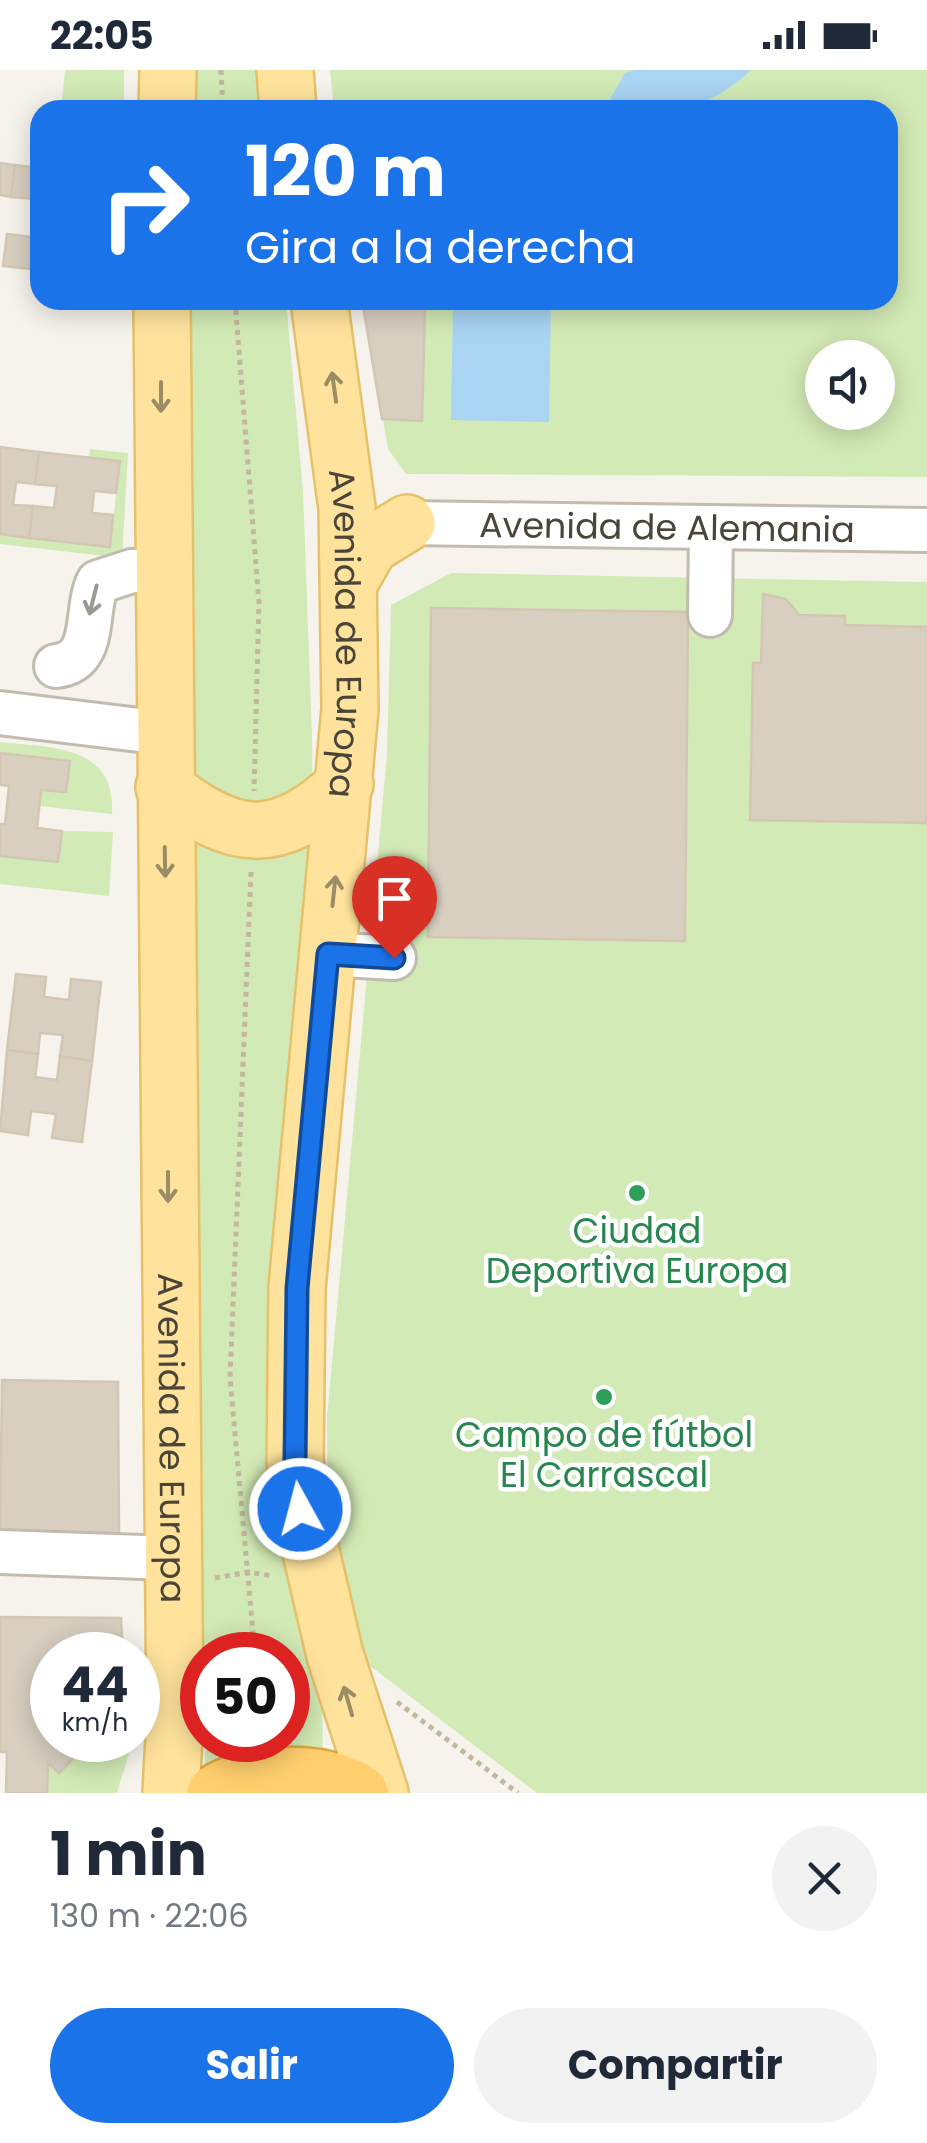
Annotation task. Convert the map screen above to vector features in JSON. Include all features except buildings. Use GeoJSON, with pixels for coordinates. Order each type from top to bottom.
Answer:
{"type":"FeatureCollection","features":[{"type":"Feature","properties":{"kind":"highway"},"geometry":{"type":"LineString","coordinates":[[215,1793],[270,1776],[309,1775],[360,1793]]}},
{"type":"Feature","properties":{"kind":"main road"},"geometry":{"type":"LineString","coordinates":[[167,100],[168,70]]}},
{"type":"Feature","properties":{"kind":"main road"},"geometry":{"type":"LineString","coordinates":[[285,70],[287,100]]}},
{"type":"Feature","properties":{"kind":"main road","name":"Avenida de Europa"},"geometry":{"type":"LineString","coordinates":[[162,310],[175,1718],[170,1793]]}},
{"type":"Feature","properties":{"kind":"main road","name":"Avenida de Europa"},"geometry":{"type":"LineString","coordinates":[[321,310],[344,474],[350,581],[345,784],[295,1351],[296,1484],[341,1678],[380,1793]]}},
{"type":"Feature","properties":{"kind":"main road"},"geometry":{"type":"LineString","coordinates":[[344,474],[368,499],[407,523],[370,546],[350,581]]}},
{"type":"Feature","properties":{"kind":"main road"},"geometry":{"type":"LineString","coordinates":[[164,788],[208,820],[230,829],[252,830],[308,812],[345,784]]}},
{"type":"Feature","properties":{"kind":"street","name":"Avenida de Alemania"},"geometry":{"type":"LineString","coordinates":[[407,523],[927,530]]}},
{"type":"Feature","properties":{"kind":"street"},"geometry":{"type":"LineString","coordinates":[[710,615],[711,528]]}},
{"type":"Feature","properties":{"kind":"street"},"geometry":{"type":"LineString","coordinates":[[56,666],[72,662],[82,652],[88,638],[91,596],[98,582],[132,571],[162,570]]}},
{"type":"Feature","properties":{"kind":"street"},"geometry":{"type":"LineString","coordinates":[[0,713],[164,733]]}},
{"type":"Feature","properties":{"kind":"street"},"geometry":{"type":"LineString","coordinates":[[328,954],[394,958]]}},
{"type":"Feature","properties":{"kind":"street"},"geometry":{"type":"LineString","coordinates":[[0,1552],[172,1569]]}},
{"type":"Feature","properties":{"kind":"path"},"geometry":{"type":"LineString","coordinates":[[221,70],[222,100]]}},
{"type":"Feature","properties":{"kind":"path"},"geometry":{"type":"LineString","coordinates":[[236,310],[260,603],[230,1378],[253,1632]]}},
{"type":"Feature","properties":{"kind":"path"},"geometry":{"type":"LineString","coordinates":[[172,1569],[248,1572],[293,1582],[320,1579]]}},
{"type":"Feature","properties":{"kind":"path"},"geometry":{"type":"LineString","coordinates":[[396,1701],[518,1793]]}},
{"type":"Feature","properties":{"kind":"green space"},"geometry":{"type":"Polygon","coordinates":[[[65,70],[124,70],[124,100],[62,100],[65,70]]]}},
{"type":"Feature","properties":{"kind":"green space"},"geometry":{"type":"Polygon","coordinates":[[[187,70],[268,70],[270,100],[186,100],[187,70]]]}},
{"type":"Feature","properties":{"kind":"green space"},"geometry":{"type":"Polygon","coordinates":[[[330,70],[927,70],[927,477],[406,474],[388,449],[364,310],[898,310],[898,100],[333,100],[330,70]]]}},
{"type":"Feature","properties":{"kind":"green space"},"geometry":{"type":"Polygon","coordinates":[[[188,310],[287,310],[303,492],[312,735],[323,1769],[205,1770],[205,1762],[310,1762],[310,1632],[204,1632],[188,310]]]}},
{"type":"Feature","properties":{"kind":"green space"},"geometry":{"type":"Polygon","coordinates":[[[90,449],[128,453],[122,558],[0,544],[0,534],[110,547],[120,462],[89,458],[90,449]]]}},
{"type":"Feature","properties":{"kind":"green space","name":"Ciudad Deportiva Europa"},"geometry":{"type":"Polygon","coordinates":[[[451,573],[927,582],[927,1793],[537,1793],[357,1656],[328,1512],[327,1418],[387,754],[391,605],[451,573]]]}},
{"type":"Feature","properties":{"kind":"green space"},"geometry":{"type":"Polygon","coordinates":[[[0,742],[59,749],[92,762],[103,774],[110,791],[112,814],[39,806],[0,753],[0,742]]]}},
{"type":"Feature","properties":{"kind":"green space"},"geometry":{"type":"Polygon","coordinates":[[[62,831],[113,832],[109,896],[0,884],[0,856],[58,862],[62,831]]]}},
{"type":"Feature","properties":{"kind":"green space"},"geometry":{"type":"Polygon","coordinates":[[[126,1762],[117,1793],[47,1793],[48,1763],[126,1762]]]}},
{"type":"Feature","properties":{"kind":"water"},"geometry":{"type":"Polygon","coordinates":[[[751,70],[707,100],[610,99],[625,73],[751,70]]]}},
{"type":"Feature","properties":{"kind":"water"},"geometry":{"type":"Polygon","coordinates":[[[453,310],[551,310],[549,422],[451,420],[453,310]]]}},
{"type":"Feature","properties":{"kind":"place","name":"Ciudad Deportiva Europa"},"geometry":{"type":"Point","coordinates":[637,1193]}},
{"type":"Feature","properties":{"kind":"place","name":"Campo de fútbol El Carrascal"},"geometry":{"type":"Point","coordinates":[604,1397]}},
{"type":"Feature","properties":{"kind":"route"},"geometry":{"type":"LineString","coordinates":[[300,1509],[295,1460],[297,1288],[328,954],[394,958]]}}]}
